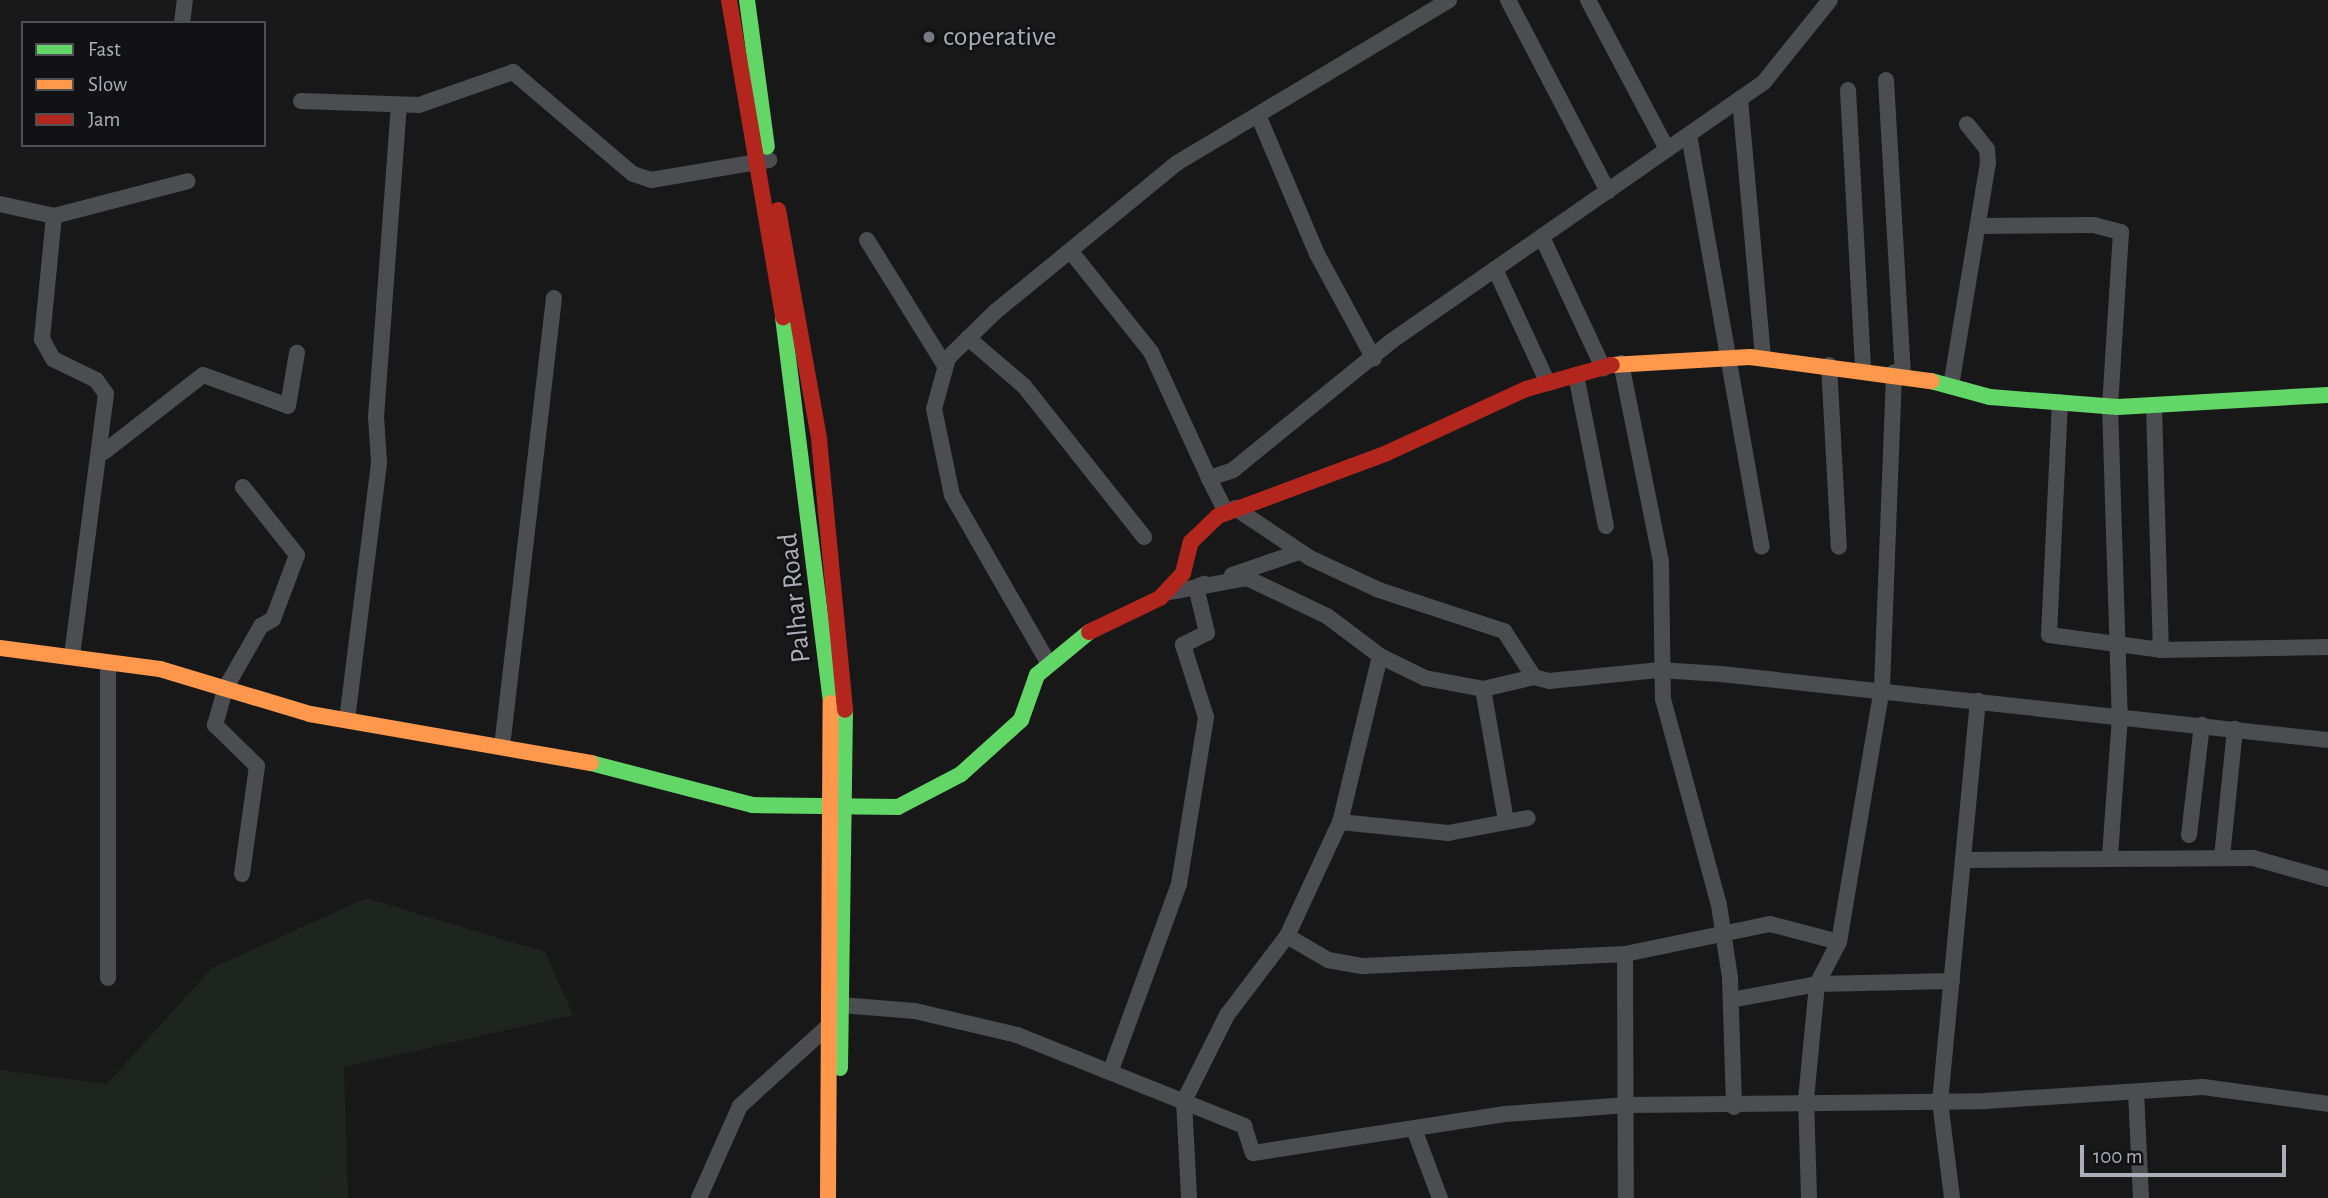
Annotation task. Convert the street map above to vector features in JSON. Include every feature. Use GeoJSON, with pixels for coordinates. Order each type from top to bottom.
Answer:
{"type":"FeatureCollection","features":[{"type":"Feature","properties":{"kind":"street"},"geometry":{"type":"LineString","coordinates":[[182,21],[185,0]]}},
{"type":"Feature","properties":{"kind":"street","name":"Palhar Road"},"geometry":{"type":"LineString","coordinates":[[729,0],[762,161]]}},
{"type":"Feature","properties":{"kind":"street","name":"Palhar Road"},"geometry":{"type":"LineString","coordinates":[[747,0],[762,161],[818,551],[840,809],[841,1004],[837,1198]]}},
{"type":"Feature","properties":{"kind":"street"},"geometry":{"type":"LineString","coordinates":[[1049,664],[952,495],[934,409],[945,366],[968,338],[1177,163],[1449,0]]}},
{"type":"Feature","properties":{"kind":"street"},"geometry":{"type":"LineString","coordinates":[[1508,0],[1608,191]]}},
{"type":"Feature","properties":{"kind":"street"},"geometry":{"type":"LineString","coordinates":[[1588,0],[1667,149]]}},
{"type":"Feature","properties":{"kind":"street"},"geometry":{"type":"LineString","coordinates":[[1209,478],[1233,470],[1374,359],[1495,269],[1764,82],[1822,3]]}},
{"type":"Feature","properties":{"kind":"street"},"geometry":{"type":"LineString","coordinates":[[301,101],[399,105],[461,95],[513,72],[634,174],[651,180],[762,161]]}},
{"type":"Feature","properties":{"kind":"street"},"geometry":{"type":"LineString","coordinates":[[1809,1198],[1806,1100],[1817,984],[1839,942],[1882,687],[1899,373],[1886,80]]}},
{"type":"Feature","properties":{"kind":"street"},"geometry":{"type":"LineString","coordinates":[[1849,90],[1863,369]]}},
{"type":"Feature","properties":{"kind":"street"},"geometry":{"type":"LineString","coordinates":[[1740,99],[1763,358]]}},
{"type":"Feature","properties":{"kind":"street"},"geometry":{"type":"LineString","coordinates":[[347,720],[379,462],[376,418],[399,105]]}},
{"type":"Feature","properties":{"kind":"street"},"geometry":{"type":"LineString","coordinates":[[1258,115],[1317,254],[1374,359]]}},
{"type":"Feature","properties":{"kind":"street"},"geometry":{"type":"LineString","coordinates":[[1951,386],[1980,226],[1987,149],[1967,124]]}},
{"type":"Feature","properties":{"kind":"street"},"geometry":{"type":"LineString","coordinates":[[1689,135],[1726,358],[1762,547]]}},
{"type":"Feature","properties":{"kind":"street"},"geometry":{"type":"LineString","coordinates":[[0,204],[54,216],[188,181]]}},
{"type":"Feature","properties":{"kind":"street"},"geometry":{"type":"LineString","coordinates":[[54,216],[42,339],[53,359],[96,380],[106,394],[104,452],[72,657]]}},
{"type":"Feature","properties":{"kind":"street"},"geometry":{"type":"LineString","coordinates":[[1980,226],[2118,228],[2110,406],[2120,716],[2110,857]]}},
{"type":"Feature","properties":{"kind":"street"},"geometry":{"type":"LineString","coordinates":[[1542,237],[1602,368]]}},
{"type":"Feature","properties":{"kind":"street"},"geometry":{"type":"LineString","coordinates":[[867,240],[945,366]]}},
{"type":"Feature","properties":{"kind":"street"},"geometry":{"type":"LineString","coordinates":[[1072,253],[1151,352],[1209,478],[1230,510],[1299,552],[1379,590],[1504,631],[1534,677]]}},
{"type":"Feature","properties":{"kind":"street"},"geometry":{"type":"LineString","coordinates":[[1495,269],[1548,383]]}},
{"type":"Feature","properties":{"kind":"street"},"geometry":{"type":"LineString","coordinates":[[502,747],[554,298]]}},
{"type":"Feature","properties":{"kind":"street"},"geometry":{"type":"LineString","coordinates":[[968,338],[1024,386],[1144,537]]}},
{"type":"Feature","properties":{"kind":"street"},"geometry":{"type":"LineString","coordinates":[[104,452],[203,375],[288,406],[297,353]]}},
{"type":"Feature","properties":{"kind":"street"},"geometry":{"type":"LineString","coordinates":[[1165,593],[1183,573],[1191,542],[1230,510],[1387,453],[1548,383],[1621,363],[1763,358],[1899,373],[1990,397],[2110,406],[2328,395]]}},
{"type":"Feature","properties":{"kind":"street"},"geometry":{"type":"LineString","coordinates":[[1621,363],[1661,562],[1660,670],[1723,931],[1731,1000],[1734,1107]]}},
{"type":"Feature","properties":{"kind":"street"},"geometry":{"type":"LineString","coordinates":[[1829,365],[1839,547]]}},
{"type":"Feature","properties":{"kind":"street"},"geometry":{"type":"LineString","coordinates":[[1576,375],[1606,526]]}},
{"type":"Feature","properties":{"kind":"street"},"geometry":{"type":"LineString","coordinates":[[2060,402],[2049,635],[2119,647],[2161,650],[2328,647]]}},
{"type":"Feature","properties":{"kind":"street"},"geometry":{"type":"LineString","coordinates":[[2154,405],[2161,650]]}},
{"type":"Feature","properties":{"kind":"street"},"geometry":{"type":"LineString","coordinates":[[242,874],[258,780],[257,766],[215,725],[225,688],[261,626],[273,619],[297,555],[243,488]]}},
{"type":"Feature","properties":{"kind":"street"},"geometry":{"type":"LineString","coordinates":[[1196,587],[1299,552]]}},
{"type":"Feature","properties":{"kind":"street"},"geometry":{"type":"LineString","coordinates":[[0,648],[160,669],[347,720],[579,760],[752,805],[840,809],[898,807],[961,774],[1021,720],[1037,675],[1077,638],[1165,593],[1247,578],[1278,589],[1380,656],[1425,678],[1483,689],[1534,677],[1549,681],[1660,670],[1882,687],[1978,701],[2328,740]]}},
{"type":"Feature","properties":{"kind":"street"},"geometry":{"type":"LineString","coordinates":[[1111,1070],[1179,884],[1206,717],[1183,645],[1207,633],[1196,587]]}},
{"type":"Feature","properties":{"kind":"street"},"geometry":{"type":"LineString","coordinates":[[1189,1198],[1184,1101],[1227,1015],[1287,936],[1340,821],[1380,656]]}},
{"type":"Feature","properties":{"kind":"street"},"geometry":{"type":"LineString","coordinates":[[108,664],[108,978]]}},
{"type":"Feature","properties":{"kind":"street"},"geometry":{"type":"LineString","coordinates":[[1483,689],[1506,821]]}},
{"type":"Feature","properties":{"kind":"street"},"geometry":{"type":"LineString","coordinates":[[1952,1198],[1940,1102],[1978,701]]}},
{"type":"Feature","properties":{"kind":"street"},"geometry":{"type":"LineString","coordinates":[[2189,835],[2202,725]]}},
{"type":"Feature","properties":{"kind":"street"},"geometry":{"type":"LineString","coordinates":[[2222,857],[2235,729]]}},
{"type":"Feature","properties":{"kind":"street","name":"Palhar Road"},"geometry":{"type":"LineString","coordinates":[[828,1198],[826,1028],[840,809]]}},
{"type":"Feature","properties":{"kind":"street"},"geometry":{"type":"LineString","coordinates":[[1340,821],[1448,833],[1528,818]]}},
{"type":"Feature","properties":{"kind":"street"},"geometry":{"type":"LineString","coordinates":[[1963,860],[2222,857],[2279,862],[2328,878]]}},
{"type":"Feature","properties":{"kind":"street"},"geometry":{"type":"LineString","coordinates":[[1287,936],[1328,960],[1363,966],[1625,954],[1723,931],[1770,924],[1839,942]]}},
{"type":"Feature","properties":{"kind":"street"},"geometry":{"type":"LineString","coordinates":[[1625,954],[1628,1105],[1626,1198]]}},
{"type":"Feature","properties":{"kind":"street"},"geometry":{"type":"LineString","coordinates":[[1731,1000],[1817,984],[1952,981]]}},
{"type":"Feature","properties":{"kind":"street"},"geometry":{"type":"LineString","coordinates":[[841,1004],[915,1011],[1005,1032],[1111,1070],[1244,1126],[1253,1153],[1506,1114],[1628,1105],[1734,1107],[1806,1100],[1940,1102],[2203,1087],[2328,1104]]}},
{"type":"Feature","properties":{"kind":"street"},"geometry":{"type":"LineString","coordinates":[[699,1198],[740,1107],[826,1028]]}},
{"type":"Feature","properties":{"kind":"street"},"geometry":{"type":"LineString","coordinates":[[2136,1091],[2141,1198]]}},
{"type":"Feature","properties":{"kind":"street"},"geometry":{"type":"LineString","coordinates":[[1414,1129],[1440,1198]]}},
{"type":"Feature","properties":{"kind":"shaded area"},"geometry":{"type":"Polygon","coordinates":[[[366,898],[545,952],[573,1015],[344,1067],[348,1198],[0,1198],[0,1070],[107,1084],[212,968],[366,898]]]}},
{"type":"Feature","properties":{"kind":"traffic: fast"},"geometry":{"type":"LineString","coordinates":[[747,0],[767,147]]}},
{"type":"Feature","properties":{"kind":"traffic: fast"},"geometry":{"type":"LineString","coordinates":[[783,317],[831,703]]}},
{"type":"Feature","properties":{"kind":"traffic: fast"},"geometry":{"type":"LineString","coordinates":[[1931,381],[1990,397],[2118,407],[2328,395]]}},
{"type":"Feature","properties":{"kind":"traffic: fast"},"geometry":{"type":"LineString","coordinates":[[591,763],[752,805],[898,807],[961,774],[1021,720],[1037,675],[1089,632]]}},
{"type":"Feature","properties":{"kind":"traffic: fast"},"geometry":{"type":"LineString","coordinates":[[840,1068],[845,710]]}},
{"type":"Feature","properties":{"kind":"traffic: slow"},"geometry":{"type":"LineString","coordinates":[[1612,365],[1750,357],[1931,381]]}},
{"type":"Feature","properties":{"kind":"traffic: slow"},"geometry":{"type":"LineString","coordinates":[[0,648],[160,669],[310,714],[591,763]]}},
{"type":"Feature","properties":{"kind":"traffic: slow"},"geometry":{"type":"LineString","coordinates":[[828,1198],[831,703]]}},
{"type":"Feature","properties":{"kind":"traffic: jam"},"geometry":{"type":"LineString","coordinates":[[729,0],[783,317]]}},
{"type":"Feature","properties":{"kind":"traffic: jam"},"geometry":{"type":"LineString","coordinates":[[778,210],[819,439],[845,710]]}},
{"type":"Feature","properties":{"kind":"traffic: jam"},"geometry":{"type":"LineString","coordinates":[[1089,632],[1160,598],[1183,573],[1191,542],[1218,516],[1387,453],[1526,389],[1612,365]]}},
{"type":"Feature","properties":{"kind":"place","name":"coperative"},"geometry":{"type":"Point","coordinates":[929,37]}}]}
